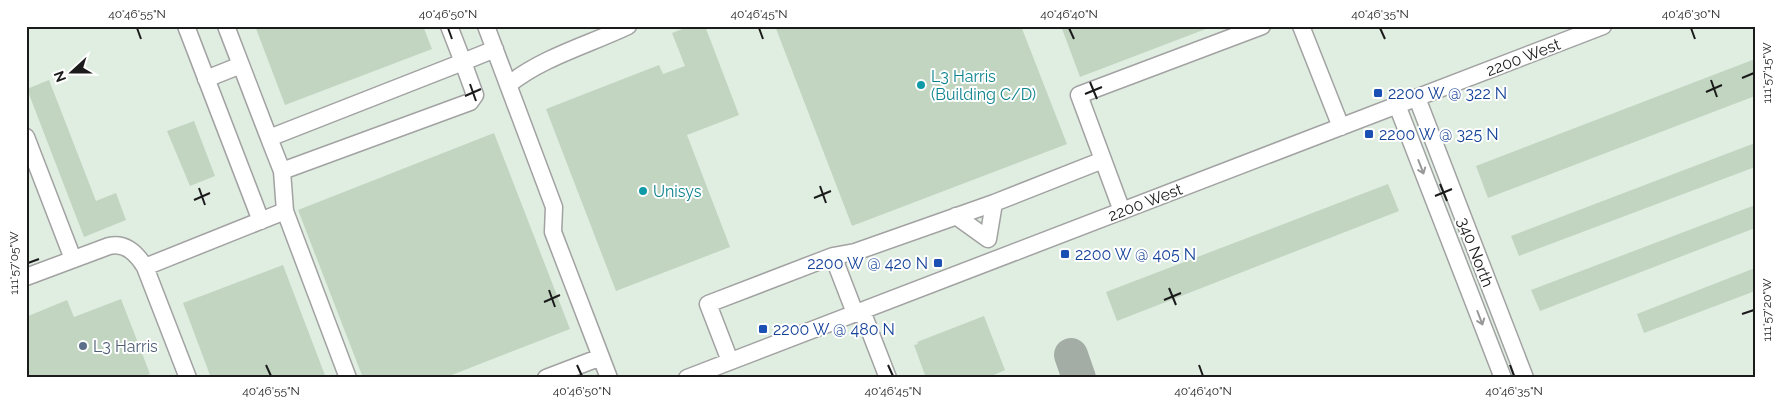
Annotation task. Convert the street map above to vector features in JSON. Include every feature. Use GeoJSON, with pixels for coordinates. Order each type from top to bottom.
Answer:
{"type":"FeatureCollection","features":[{"type":"Feature","properties":{"kind":"street"},"geometry":{"type":"LineString","coordinates":[[186,26],[261,221]]}},
{"type":"Feature","properties":{"kind":"street"},"geometry":{"type":"LineString","coordinates":[[226,26],[282,172],[285,211],[348,378]]}},
{"type":"Feature","properties":{"kind":"street"},"geometry":{"type":"LineString","coordinates":[[282,172],[470,102],[475,95],[449,26]]}},
{"type":"Feature","properties":{"kind":"street"},"geometry":{"type":"LineString","coordinates":[[486,26],[554,206],[553,232],[609,378]]}},
{"type":"Feature","properties":{"kind":"street"},"geometry":{"type":"LineString","coordinates":[[508,85],[523,73],[548,60],[628,26]]}},
{"type":"Feature","properties":{"kind":"street"},"geometry":{"type":"LineString","coordinates":[[1122,211],[1079,95],[1262,26]]}},
{"type":"Feature","properties":{"kind":"street"},"geometry":{"type":"LineString","coordinates":[[1301,26],[1341,127]]}},
{"type":"Feature","properties":{"kind":"street","name":"2200 West"},"geometry":{"type":"LineString","coordinates":[[688,378],[1603,26]]}},
{"type":"Feature","properties":{"kind":"street"},"geometry":{"type":"LineString","coordinates":[[269,138],[495,50]]}},
{"type":"Feature","properties":{"kind":"street"},"geometry":{"type":"LineString","coordinates":[[206,80],[241,66]]}},
{"type":"Feature","properties":{"kind":"street","name":"340 North"},"geometry":{"type":"LineString","coordinates":[[1417,98],[1525,378]]}},
{"type":"Feature","properties":{"kind":"street","name":"340 North"},"geometry":{"type":"LineString","coordinates":[[1397,105],[1503,378]]}},
{"type":"Feature","properties":{"kind":"street"},"geometry":{"type":"LineString","coordinates":[[26,137],[73,259]]}},
{"type":"Feature","properties":{"kind":"street"},"geometry":{"type":"LineString","coordinates":[[730,361],[708,304],[833,256],[856,252],[1103,160]]}},
{"type":"Feature","properties":{"kind":"street"},"geometry":{"type":"LineString","coordinates":[[994,202],[988,239],[995,260]]}},
{"type":"Feature","properties":{"kind":"street"},"geometry":{"type":"LineString","coordinates":[[145,267],[285,211]]}},
{"type":"Feature","properties":{"kind":"street"},"geometry":{"type":"LineString","coordinates":[[956,216],[988,239]]}},
{"type":"Feature","properties":{"kind":"street"},"geometry":{"type":"LineString","coordinates":[[26,277],[117,244],[130,249],[138,256],[145,267],[188,378]]}},
{"type":"Feature","properties":{"kind":"street"},"geometry":{"type":"LineString","coordinates":[[833,256],[888,378]]}},
{"type":"Feature","properties":{"kind":"street"},"geometry":{"type":"LineString","coordinates":[[546,378],[601,357]]}},
{"type":"Feature","properties":{"kind":"building"},"geometry":{"type":"Polygon","coordinates":[[[255,26],[423,26],[432,49],[285,105],[255,26]]]}},
{"type":"Feature","properties":{"kind":"building","name":"Unisys"},"geometry":{"type":"Polygon","coordinates":[[[690,26],[705,26],[739,115],[687,135],[730,247],[616,291],[546,109],[659,65],[663,74],[685,66],[672,33],[690,26]]]}},
{"type":"Feature","properties":{"kind":"building","name":"L3 Harris (Building C/D)"},"geometry":{"type":"Polygon","coordinates":[[[775,26],[1021,26],[1067,144],[852,226],[775,26]]]}},
{"type":"Feature","properties":{"kind":"building","name":"L3 Harris (Building C/D)"},"geometry":{"type":"Polygon","coordinates":[[[1061,26],[1211,26],[1211,27],[1080,77],[1061,26]]]}},
{"type":"Feature","properties":{"kind":"building"},"geometry":{"type":"Polygon","coordinates":[[[1755,59],[1755,96],[1488,198],[1476,166],[1755,59]]]}},
{"type":"Feature","properties":{"kind":"building"},"geometry":{"type":"Polygon","coordinates":[[[49,80],[96,201],[116,193],[126,220],[84,237],[27,89],[49,80]]]}},
{"type":"Feature","properties":{"kind":"building"},"geometry":{"type":"Polygon","coordinates":[[[194,121],[215,176],[190,186],[167,131],[194,121]]]}},
{"type":"Feature","properties":{"kind":"building"},"geometry":{"type":"Polygon","coordinates":[[[494,133],[570,329],[444,378],[363,378],[298,210],[494,133]]]}},
{"type":"Feature","properties":{"kind":"building"},"geometry":{"type":"Polygon","coordinates":[[[1755,143],[1755,167],[1519,256],[1511,236],[1755,143]]]}},
{"type":"Feature","properties":{"kind":"building"},"geometry":{"type":"Polygon","coordinates":[[[1388,184],[1399,211],[1117,321],[1106,292],[1388,184]]]}},
{"type":"Feature","properties":{"kind":"building"},"geometry":{"type":"Polygon","coordinates":[[[1755,205],[1755,228],[1540,311],[1531,290],[1755,205]]]}},
{"type":"Feature","properties":{"kind":"building"},"geometry":{"type":"Polygon","coordinates":[[[283,265],[326,378],[211,378],[183,303],[283,265]]]}},
{"type":"Feature","properties":{"kind":"building"},"geometry":{"type":"Polygon","coordinates":[[[1755,268],[1755,291],[1644,333],[1637,314],[1755,268]]]}},
{"type":"Feature","properties":{"kind":"building","name":"L3 Harris"},"geometry":{"type":"Polygon","coordinates":[[[121,299],[150,374],[141,378],[26,378],[26,317],[67,300],[74,317],[121,299]]]}},
{"type":"Feature","properties":{"kind":"building"},"geometry":{"type":"Polygon","coordinates":[[[984,316],[1005,370],[987,378],[926,378],[914,345],[918,344],[917,342],[984,316]]]}},
{"type":"Feature","properties":{"kind":"taxiway"},"geometry":{"type":"LineString","coordinates":[[1071,355],[1079,378]]}},
{"type":"Feature","properties":{"kind":"place","name":"L3 Harris (Building C/D)"},"geometry":{"type":"Point","coordinates":[921,85]}},
{"type":"Feature","properties":{"kind":"place","name":"2200 W @ 322 N"},"geometry":{"type":"Point","coordinates":[1378,93]}},
{"type":"Feature","properties":{"kind":"place","name":"2200 W @ 325 N"},"geometry":{"type":"Point","coordinates":[1369,134]}},
{"type":"Feature","properties":{"kind":"place","name":"Unisys"},"geometry":{"type":"Point","coordinates":[643,191]}},
{"type":"Feature","properties":{"kind":"place","name":"2200 W @ 405 N"},"geometry":{"type":"Point","coordinates":[1065,254]}},
{"type":"Feature","properties":{"kind":"place","name":"2200 W @ 420 N"},"geometry":{"type":"Point","coordinates":[938,263]}},
{"type":"Feature","properties":{"kind":"place","name":"2200 W @ 480 N"},"geometry":{"type":"Point","coordinates":[763,329]}},
{"type":"Feature","properties":{"kind":"place","name":"L3 Harris"},"geometry":{"type":"Point","coordinates":[83,346]}}]}
